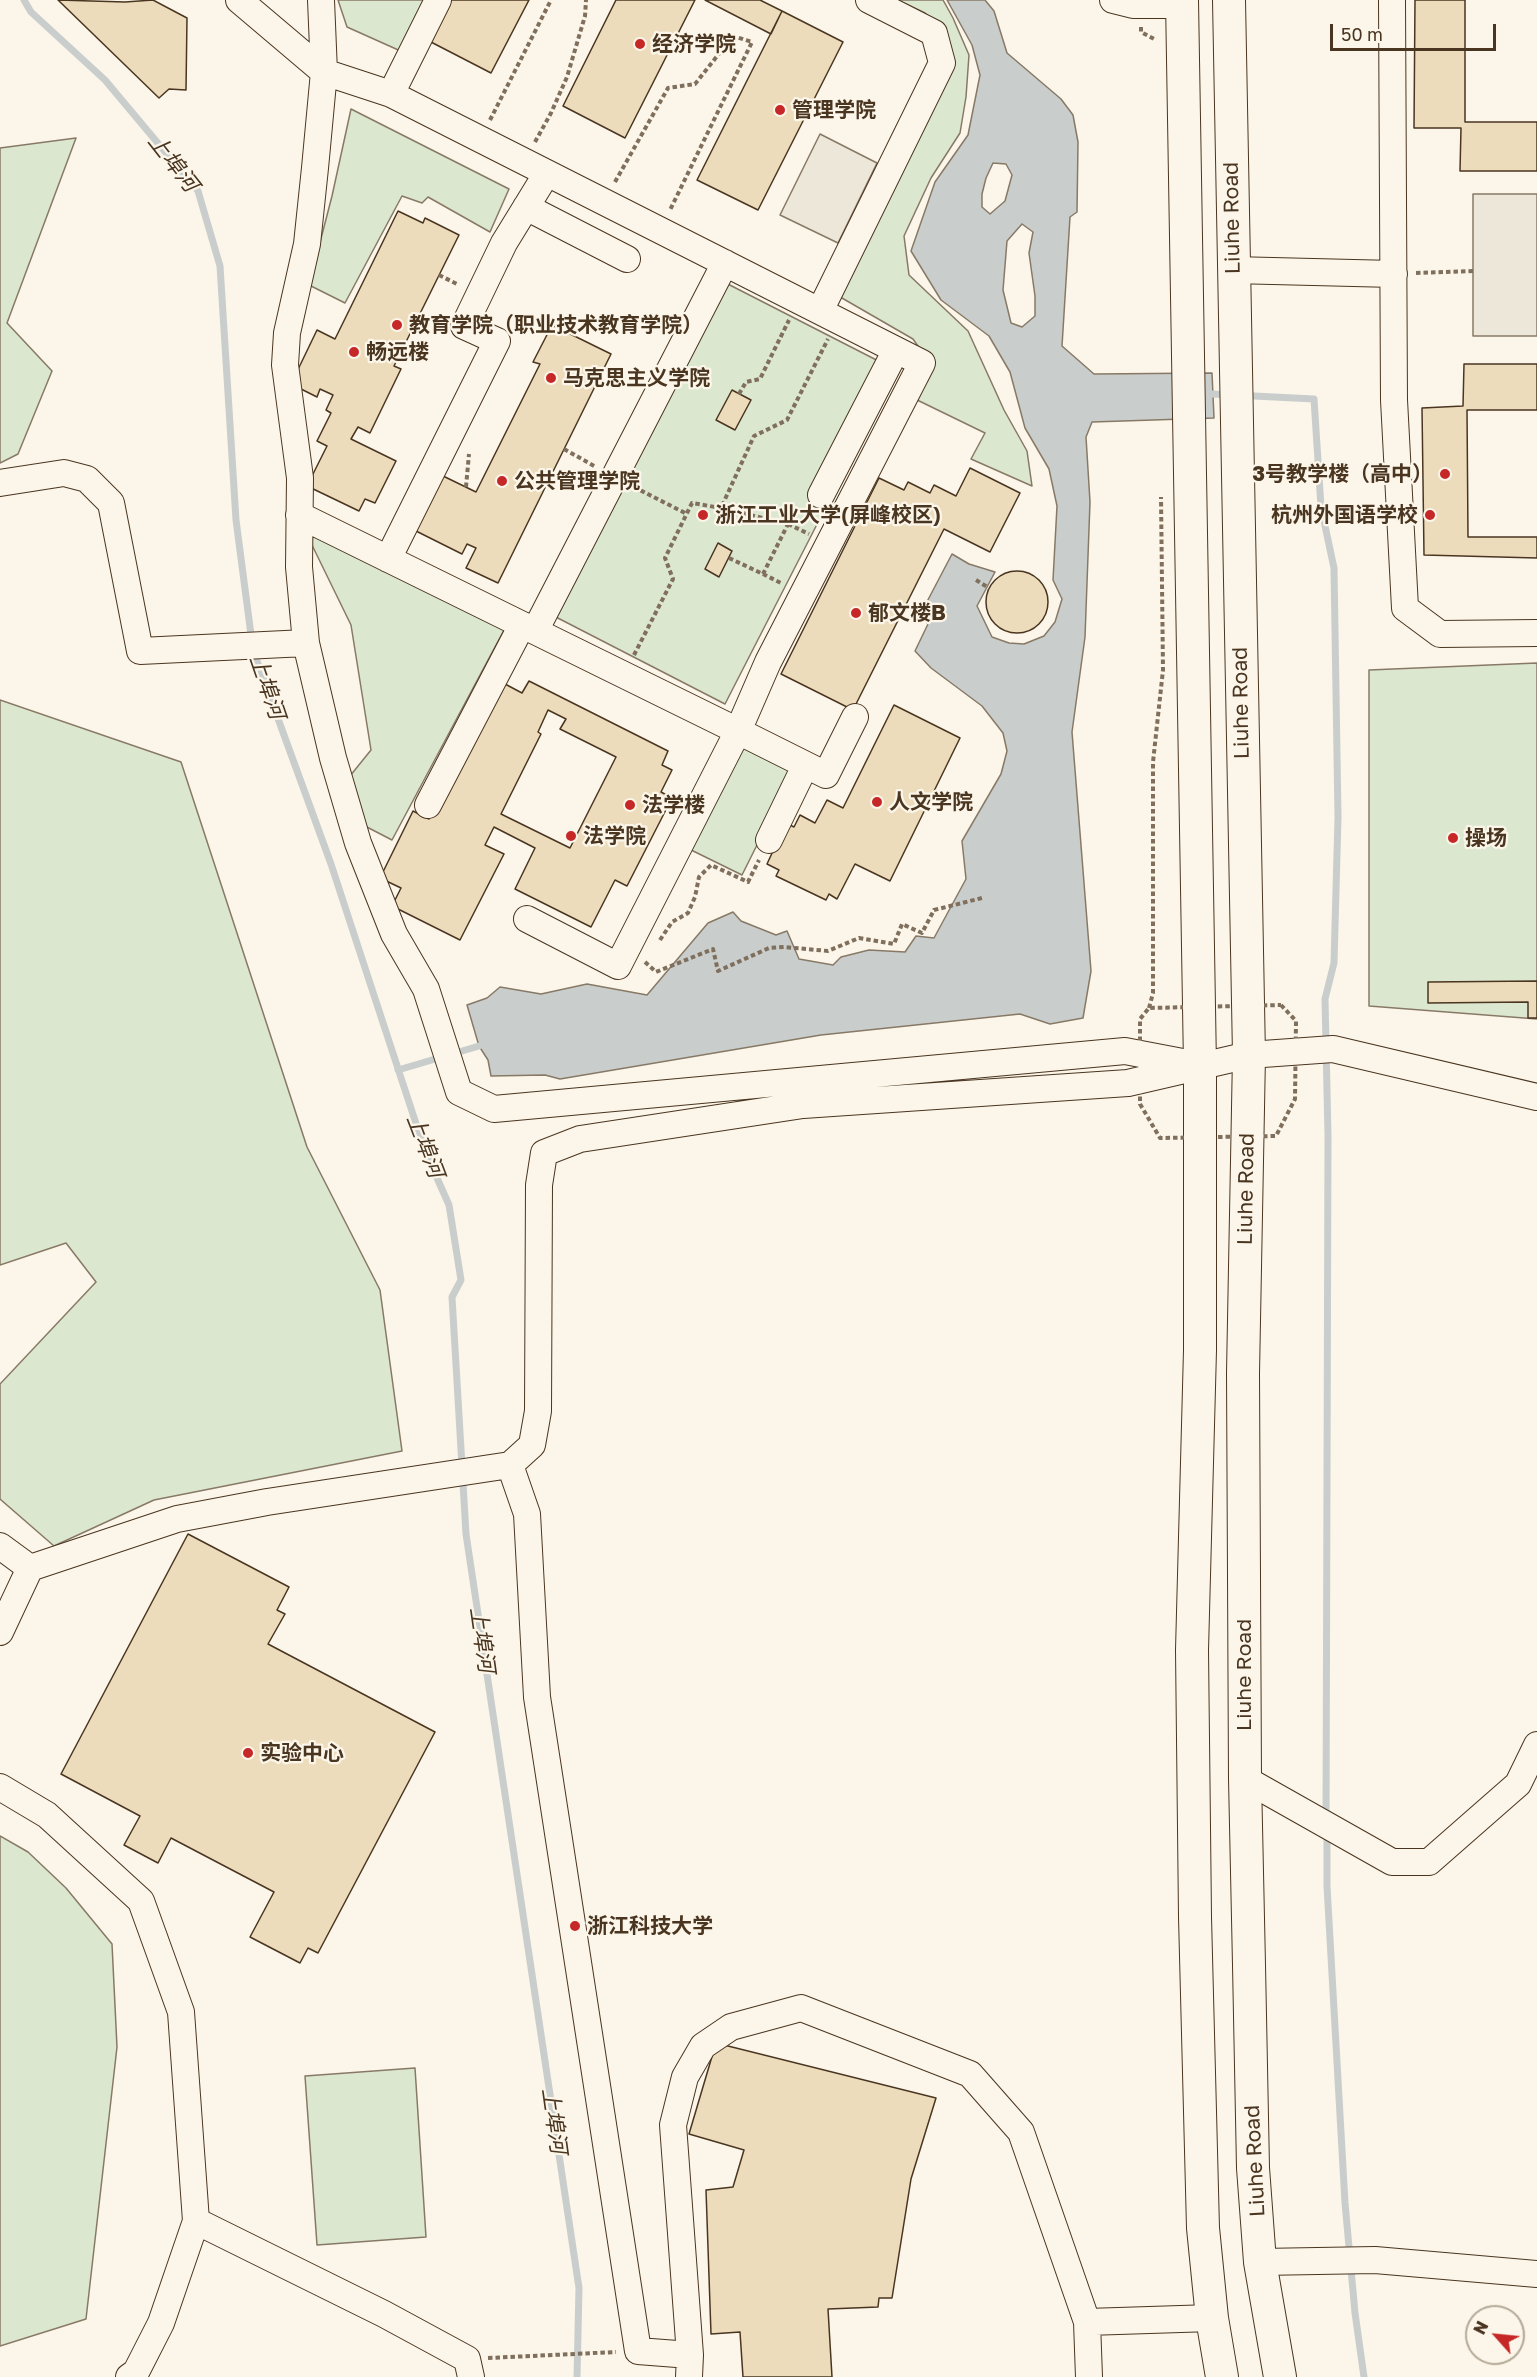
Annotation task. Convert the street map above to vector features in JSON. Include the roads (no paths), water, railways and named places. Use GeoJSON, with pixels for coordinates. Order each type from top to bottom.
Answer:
{"type":"FeatureCollection","features":[{"type":"Feature","properties":{"kind":"main road","name":"Liuhe Road"},"geometry":{"type":"LineString","coordinates":[[1229,0],[1232,270],[1249,1055],[1243,1373],[1245,1779],[1253,2168],[1260,2262],[1280,2377]]}},
{"type":"Feature","properties":{"kind":"main road"},"geometry":{"type":"LineString","coordinates":[[1182,2],[1200,1065],[1200,1350],[1192,1650],[1195,1917],[1203,2228],[1212,2318],[1222,2377]]}},
{"type":"Feature","properties":{"kind":"street"},"geometry":{"type":"LineString","coordinates":[[239,0],[324,72],[391,94],[922,363],[768,662],[738,731],[618,966],[527,919]]}},
{"type":"Feature","properties":{"kind":"street"},"geometry":{"type":"LineString","coordinates":[[321,0],[324,72],[307,244],[287,333],[285,365],[300,478],[299,567],[306,643],[333,758],[358,843],[394,934],[426,988],[459,1092],[494,1109],[1125,1051],[1200,1065]]}},
{"type":"Feature","properties":{"kind":"street"},"geometry":{"type":"LineString","coordinates":[[391,94],[438,0]]}},
{"type":"Feature","properties":{"kind":"street"},"geometry":{"type":"LineString","coordinates":[[819,310],[942,63],[934,33],[869,0]]}},
{"type":"Feature","properties":{"kind":"street"},"geometry":{"type":"LineString","coordinates":[[1113,0],[1133,5],[1182,2]]}},
{"type":"Feature","properties":{"kind":"street"},"geometry":{"type":"LineString","coordinates":[[1392,0],[1394,400],[1405,608],[1440,634],[1537,633]]}},
{"type":"Feature","properties":{"kind":"street"},"geometry":{"type":"LineString","coordinates":[[388,559],[497,341],[464,326],[504,243],[547,173]]}},
{"type":"Feature","properties":{"kind":"street"},"geometry":{"type":"LineString","coordinates":[[526,207],[627,259]]}},
{"type":"Feature","properties":{"kind":"street"},"geometry":{"type":"LineString","coordinates":[[428,805],[615,477],[725,263]]}},
{"type":"Feature","properties":{"kind":"street"},"geometry":{"type":"LineString","coordinates":[[1232,270],[1394,274]]}},
{"type":"Feature","properties":{"kind":"street"},"geometry":{"type":"LineString","coordinates":[[821,495],[896,350]]}},
{"type":"Feature","properties":{"kind":"street"},"geometry":{"type":"LineString","coordinates":[[0,483],[64,473],[87,479],[111,503],[140,651],[306,643]]}},
{"type":"Feature","properties":{"kind":"street"},"geometry":{"type":"LineString","coordinates":[[299,515],[826,775],[855,717]]}},
{"type":"Feature","properties":{"kind":"street"},"geometry":{"type":"LineString","coordinates":[[769,840],[805,766]]}},
{"type":"Feature","properties":{"kind":"street"},"geometry":{"type":"LineString","coordinates":[[0,1632],[30,1568],[177,1520],[267,1503],[498,1467],[532,1445],[538,1411],[539,1185],[544,1153],[580,1139],[803,1105],[1128,1083],[1249,1055],[1325,1050],[1537,1097]]}},
{"type":"Feature","properties":{"kind":"street"},"geometry":{"type":"LineString","coordinates":[[498,1467],[527,1514],[537,1697],[638,2351],[689,2366],[673,2125],[685,2077],[703,2046],[731,2027],[801,2008],[970,2073],[1022,2132],[1087,2322],[1089,2377]]}},
{"type":"Feature","properties":{"kind":"street"},"geometry":{"type":"LineString","coordinates":[[0,1546],[30,1568]]}},
{"type":"Feature","properties":{"kind":"street"},"geometry":{"type":"LineString","coordinates":[[1245,1779],[1392,1862],[1429,1862],[1518,1784],[1537,1745]]}},
{"type":"Feature","properties":{"kind":"street"},"geometry":{"type":"LineString","coordinates":[[0,1787],[47,1815],[141,1901],[181,2012],[196,2221],[161,2323],[136,2372],[129,2377]]}},
{"type":"Feature","properties":{"kind":"street"},"geometry":{"type":"LineString","coordinates":[[196,2221],[384,2314],[469,2368]]}},
{"type":"Feature","properties":{"kind":"street"},"geometry":{"type":"LineString","coordinates":[[1260,2262],[1350,2260],[1537,2274]]}},
{"type":"Feature","properties":{"kind":"street"},"geometry":{"type":"LineString","coordinates":[[1087,2322],[1212,2318]]}},
{"type":"Feature","properties":{"kind":"waterway","name":"上埠河"},"geometry":{"type":"LineString","coordinates":[[24,0],[31,12],[105,80],[198,191],[220,266],[236,520],[253,650],[331,864],[425,1151],[449,1205],[461,1280],[452,1297],[466,1534],[579,2288],[577,2377]]}},
{"type":"Feature","properties":{"kind":"waterway"},"geometry":{"type":"LineString","coordinates":[[1213,394],[1228,395]]}},
{"type":"Feature","properties":{"kind":"waterway"},"geometry":{"type":"LineString","coordinates":[[1254,396],[1314,399],[1321,507],[1334,568],[1338,817],[1334,963],[1325,999],[1328,1136],[1326,1819]]}},
{"type":"Feature","properties":{"kind":"waterway"},"geometry":{"type":"LineString","coordinates":[[452,1054],[479,1046]]}},
{"type":"Feature","properties":{"kind":"waterway"},"geometry":{"type":"LineString","coordinates":[[398,1070],[442,1057]]}},
{"type":"Feature","properties":{"kind":"waterway"},"geometry":{"type":"LineString","coordinates":[[1327,1831],[1327,1886],[1345,2203],[1355,2313],[1364,2377]]}},
{"type":"Feature","properties":{"kind":"place","name":"经济学院"},"geometry":{"type":"Point","coordinates":[640,44]}},
{"type":"Feature","properties":{"kind":"place","name":"管理学院"},"geometry":{"type":"Point","coordinates":[780,110]}},
{"type":"Feature","properties":{"kind":"place","name":"教育学院（职业技术教育学院）"},"geometry":{"type":"Point","coordinates":[397,325]}},
{"type":"Feature","properties":{"kind":"place","name":"畅远楼"},"geometry":{"type":"Point","coordinates":[354,352]}},
{"type":"Feature","properties":{"kind":"place","name":"马克思主义学院"},"geometry":{"type":"Point","coordinates":[551,378]}},
{"type":"Feature","properties":{"kind":"place","name":"3号教学楼（高中）"},"geometry":{"type":"Point","coordinates":[1445,474]}},
{"type":"Feature","properties":{"kind":"place","name":"公共管理学院"},"geometry":{"type":"Point","coordinates":[502,481]}},
{"type":"Feature","properties":{"kind":"place","name":"浙江工业大学(屏峰校区)"},"geometry":{"type":"Point","coordinates":[703,515]}},
{"type":"Feature","properties":{"kind":"place","name":"杭州外国语学校"},"geometry":{"type":"Point","coordinates":[1430,515]}},
{"type":"Feature","properties":{"kind":"place","name":"郁文楼B"},"geometry":{"type":"Point","coordinates":[856,613]}},
{"type":"Feature","properties":{"kind":"place","name":"人文学院"},"geometry":{"type":"Point","coordinates":[877,802]}},
{"type":"Feature","properties":{"kind":"place","name":"法学楼"},"geometry":{"type":"Point","coordinates":[630,805]}},
{"type":"Feature","properties":{"kind":"place","name":"法学院"},"geometry":{"type":"Point","coordinates":[571,836]}},
{"type":"Feature","properties":{"kind":"place","name":"操场"},"geometry":{"type":"Point","coordinates":[1453,838]}},
{"type":"Feature","properties":{"kind":"place","name":"实验中心"},"geometry":{"type":"Point","coordinates":[248,1753]}},
{"type":"Feature","properties":{"kind":"place","name":"浙江科技大学"},"geometry":{"type":"Point","coordinates":[575,1926]}}]}
